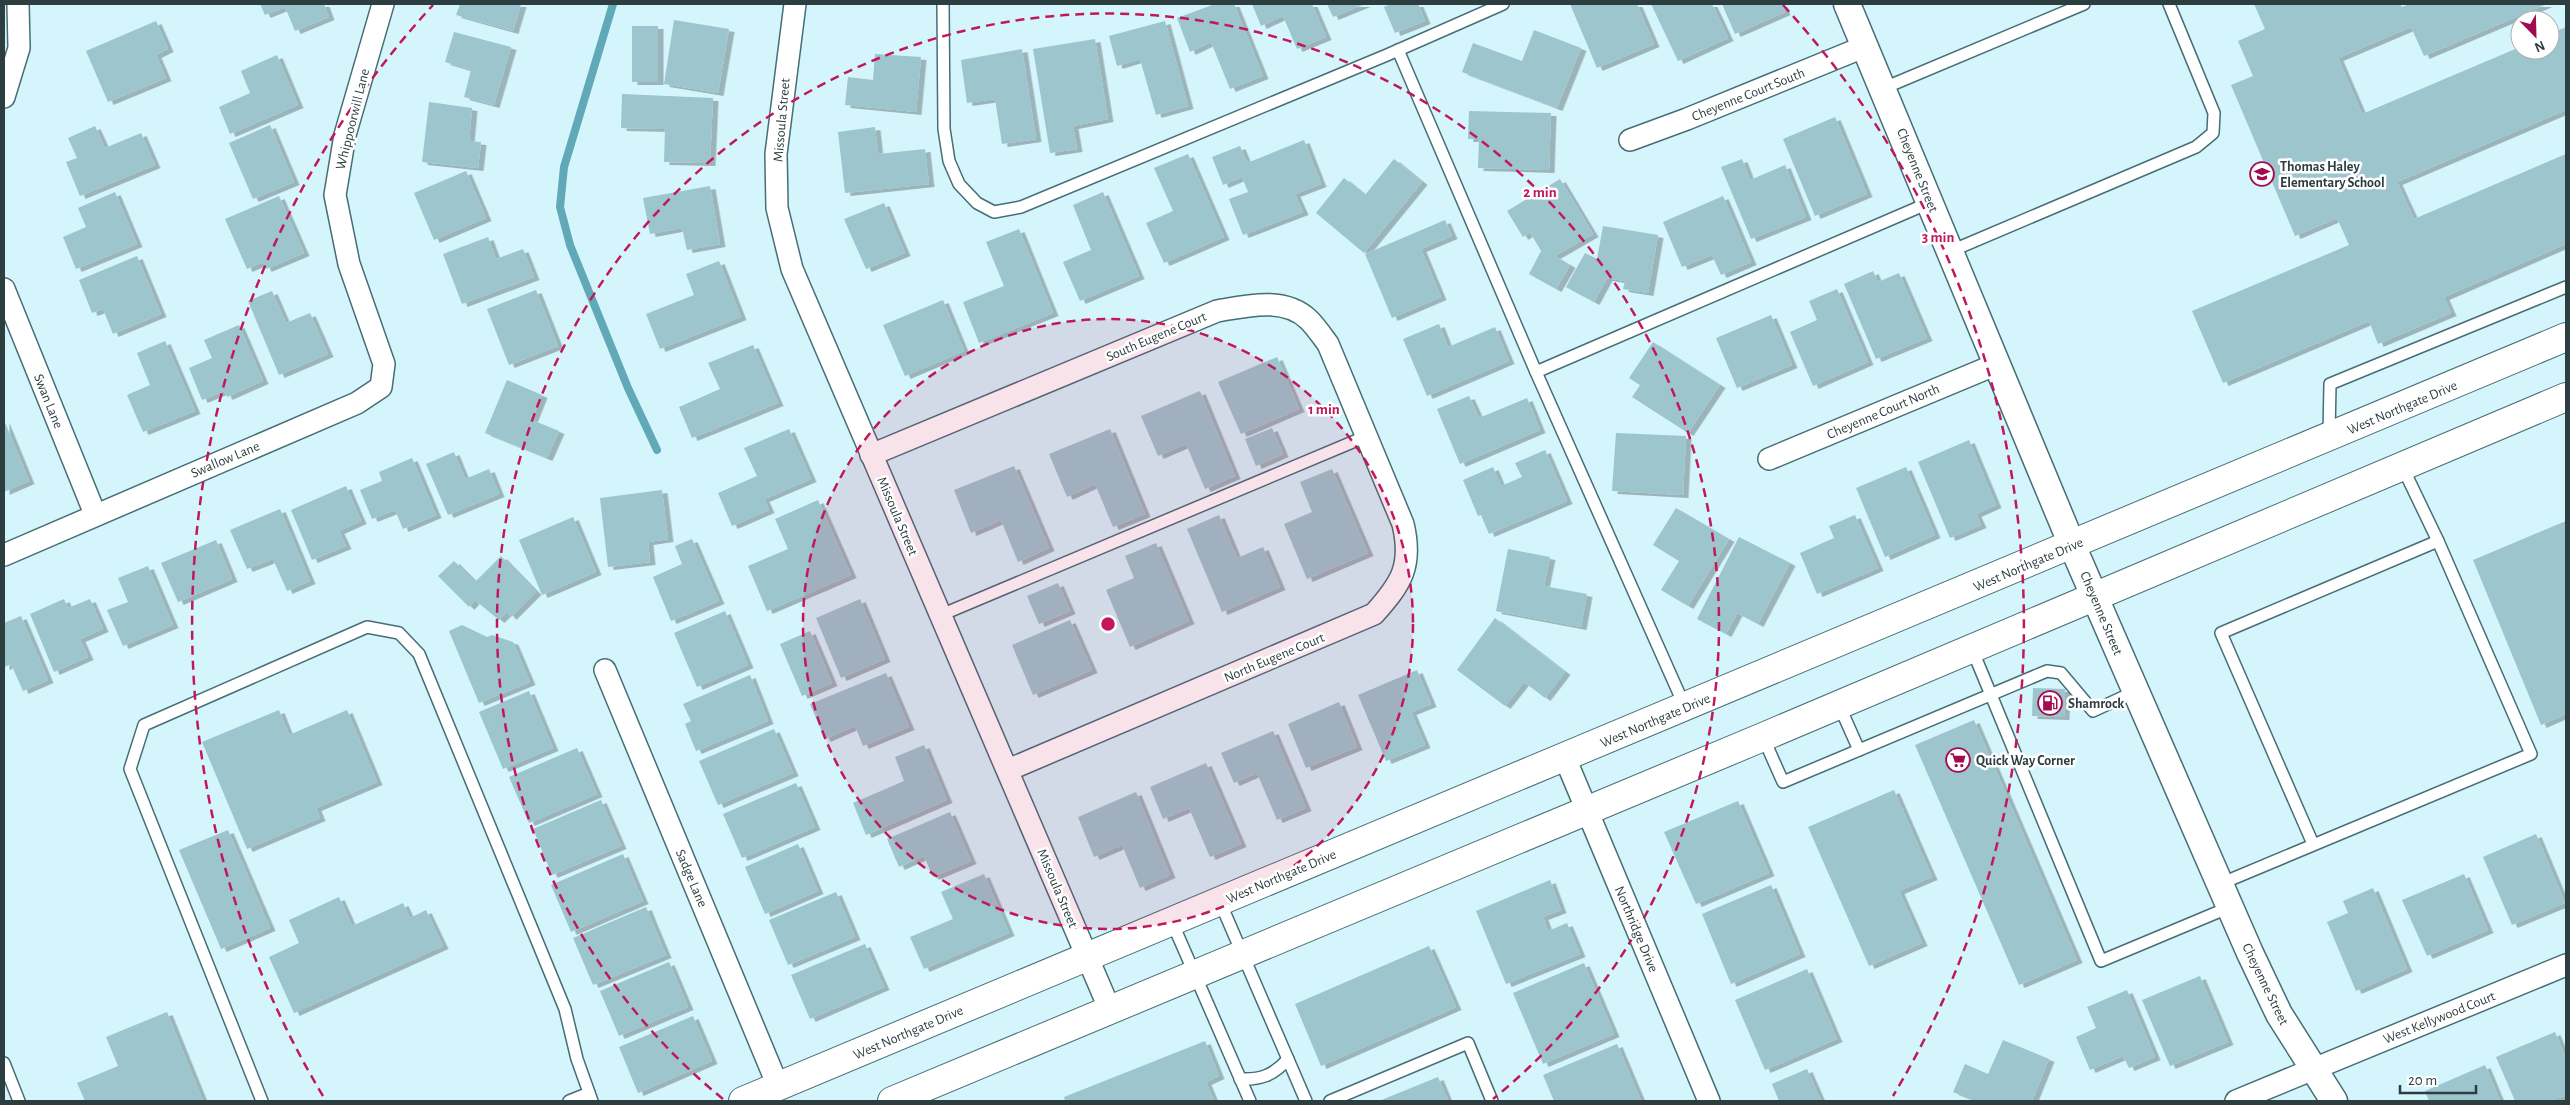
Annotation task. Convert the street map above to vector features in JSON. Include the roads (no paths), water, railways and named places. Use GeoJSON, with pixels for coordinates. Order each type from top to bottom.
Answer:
{"type":"FeatureCollection","features":[{"type":"Feature","properties":{"kind":"main road","name":"West Northgate Drive"},"geometry":{"type":"LineString","coordinates":[[743,1101],[2566,338]]}},
{"type":"Feature","properties":{"kind":"main road"},"geometry":{"type":"LineString","coordinates":[[892,1101],[1587,811],[2566,397]]}},
{"type":"Feature","properties":{"kind":"street"},"geometry":{"type":"LineString","coordinates":[[4,97],[19,48],[18,4]]}},
{"type":"Feature","properties":{"kind":"street","name":"Whippoorwill Lane"},"geometry":{"type":"LineString","coordinates":[[371,321],[349,264],[335,195],[345,135],[382,4]]}},
{"type":"Feature","properties":{"kind":"street","name":"Missoula Street"},"geometry":{"type":"LineString","coordinates":[[795,4],[776,154],[777,208],[792,269],[1110,1010]]}},
{"type":"Feature","properties":{"kind":"street","name":"Cheyenne Street"},"geometry":{"type":"LineString","coordinates":[[1847,4],[1884,88],[2072,545],[2230,907],[2279,1014],[2312,1070],[2334,1101]]}},
{"type":"Feature","properties":{"kind":"street","name":"Cheyenne Court South"},"geometry":{"type":"LineString","coordinates":[[1630,140],[1687,119],[1866,46]]}},
{"type":"Feature","properties":{"kind":"street","name":"Swan Lane"},"geometry":{"type":"LineString","coordinates":[[4,289],[95,514]]}},
{"type":"Feature","properties":{"kind":"street","name":"South Eugene Court"},"geometry":{"type":"LineString","coordinates":[[871,454],[1217,311],[1254,304],[1290,308],[1309,319],[1328,344],[1370,443]]}},
{"type":"Feature","properties":{"kind":"street","name":"Swallow Lane"},"geometry":{"type":"LineString","coordinates":[[4,555],[95,514],[357,403],[382,387],[384,364],[371,321]]}},
{"type":"Feature","properties":{"kind":"street","name":"Cheyenne Court North"},"geometry":{"type":"LineString","coordinates":[[1769,459],[1997,364]]}},
{"type":"Feature","properties":{"kind":"street","name":"North Eugene Court"},"geometry":{"type":"LineString","coordinates":[[1008,770],[1374,614],[1394,591],[1405,571],[1407,543],[1403,524],[1370,443]]}},
{"type":"Feature","properties":{"kind":"street","name":"Sadge Lane"},"geometry":{"type":"LineString","coordinates":[[605,670],[778,1086]]}},
{"type":"Feature","properties":{"kind":"street","name":"Northridge Drive"},"geometry":{"type":"LineString","coordinates":[[1565,758],[1708,1101]]}},
{"type":"Feature","properties":{"kind":"street","name":"West Kellywood Court"},"geometry":{"type":"LineString","coordinates":[[2236,1101],[2566,965]]}},
{"type":"Feature","properties":{"kind":"lane"},"geometry":{"type":"LineString","coordinates":[[943,4],[944,129],[949,161],[959,184],[977,203],[994,212],[1022,207],[1398,50],[1503,4]]}},
{"type":"Feature","properties":{"kind":"lane"},"geometry":{"type":"LineString","coordinates":[[1884,88],[2084,4]]}},
{"type":"Feature","properties":{"kind":"lane"},"geometry":{"type":"LineString","coordinates":[[1951,251],[2196,147],[2212,133],[2214,112],[2169,4]]}},
{"type":"Feature","properties":{"kind":"lane"},"geometry":{"type":"LineString","coordinates":[[1398,50],[1536,372],[1686,707]]}},
{"type":"Feature","properties":{"kind":"lane"},"geometry":{"type":"LineString","coordinates":[[1536,372],[1931,202]]}},
{"type":"Feature","properties":{"kind":"lane"},"geometry":{"type":"LineString","coordinates":[[2329,437],[2330,384],[2566,287]]}},
{"type":"Feature","properties":{"kind":"lane"},"geometry":{"type":"LineString","coordinates":[[941,616],[1370,443]]}},
{"type":"Feature","properties":{"kind":"lane"},"geometry":{"type":"LineString","coordinates":[[2220,884],[2531,754],[2438,541],[2402,466]]}},
{"type":"Feature","properties":{"kind":"lane"},"geometry":{"type":"LineString","coordinates":[[2313,844],[2221,633],[2438,541]]}},
{"type":"Feature","properties":{"kind":"lane"},"geometry":{"type":"LineString","coordinates":[[262,1101],[130,769],[144,726],[367,628],[399,633],[419,654],[564,1009],[577,1059],[590,1097],[569,1101]]}},
{"type":"Feature","properties":{"kind":"lane"},"geometry":{"type":"LineString","coordinates":[[1971,648],[2101,961],[2230,907]]}},
{"type":"Feature","properties":{"kind":"lane"},"geometry":{"type":"LineString","coordinates":[[1762,737],[1783,782],[2047,671],[2061,673],[2092,711],[2136,691]]}},
{"type":"Feature","properties":{"kind":"lane"},"geometry":{"type":"LineString","coordinates":[[1839,705],[1859,750]]}},
{"type":"Feature","properties":{"kind":"lane"},"geometry":{"type":"LineString","coordinates":[[1220,902],[1306,1101]]}},
{"type":"Feature","properties":{"kind":"lane"},"geometry":{"type":"LineString","coordinates":[[1172,922],[1250,1101]]}},
{"type":"Feature","properties":{"kind":"lane"},"geometry":{"type":"LineString","coordinates":[[1330,1101],[1468,1043],[1492,1101]]}},
{"type":"Feature","properties":{"kind":"lane"},"geometry":{"type":"LineString","coordinates":[[1240,1079],[1256,1080],[1267,1077],[1279,1069],[1288,1059]]}},
{"type":"Feature","properties":{"kind":"lane"},"geometry":{"type":"LineString","coordinates":[[4,1064],[19,1101]]}},
{"type":"Feature","properties":{"kind":"waterway"},"geometry":{"type":"LineString","coordinates":[[613,4],[564,167],[560,207],[570,245],[628,388],[657,450]]}},
{"type":"Feature","properties":{"kind":"place","name":"Thomas Haley Elementary School"},"geometry":{"type":"Point","coordinates":[2262,174]}},
{"type":"Feature","properties":{"kind":"place","name":"Shamrock"},"geometry":{"type":"Point","coordinates":[2050,703]}},
{"type":"Feature","properties":{"kind":"place","name":"Quick Way Corner"},"geometry":{"type":"Point","coordinates":[1958,760]}}]}
